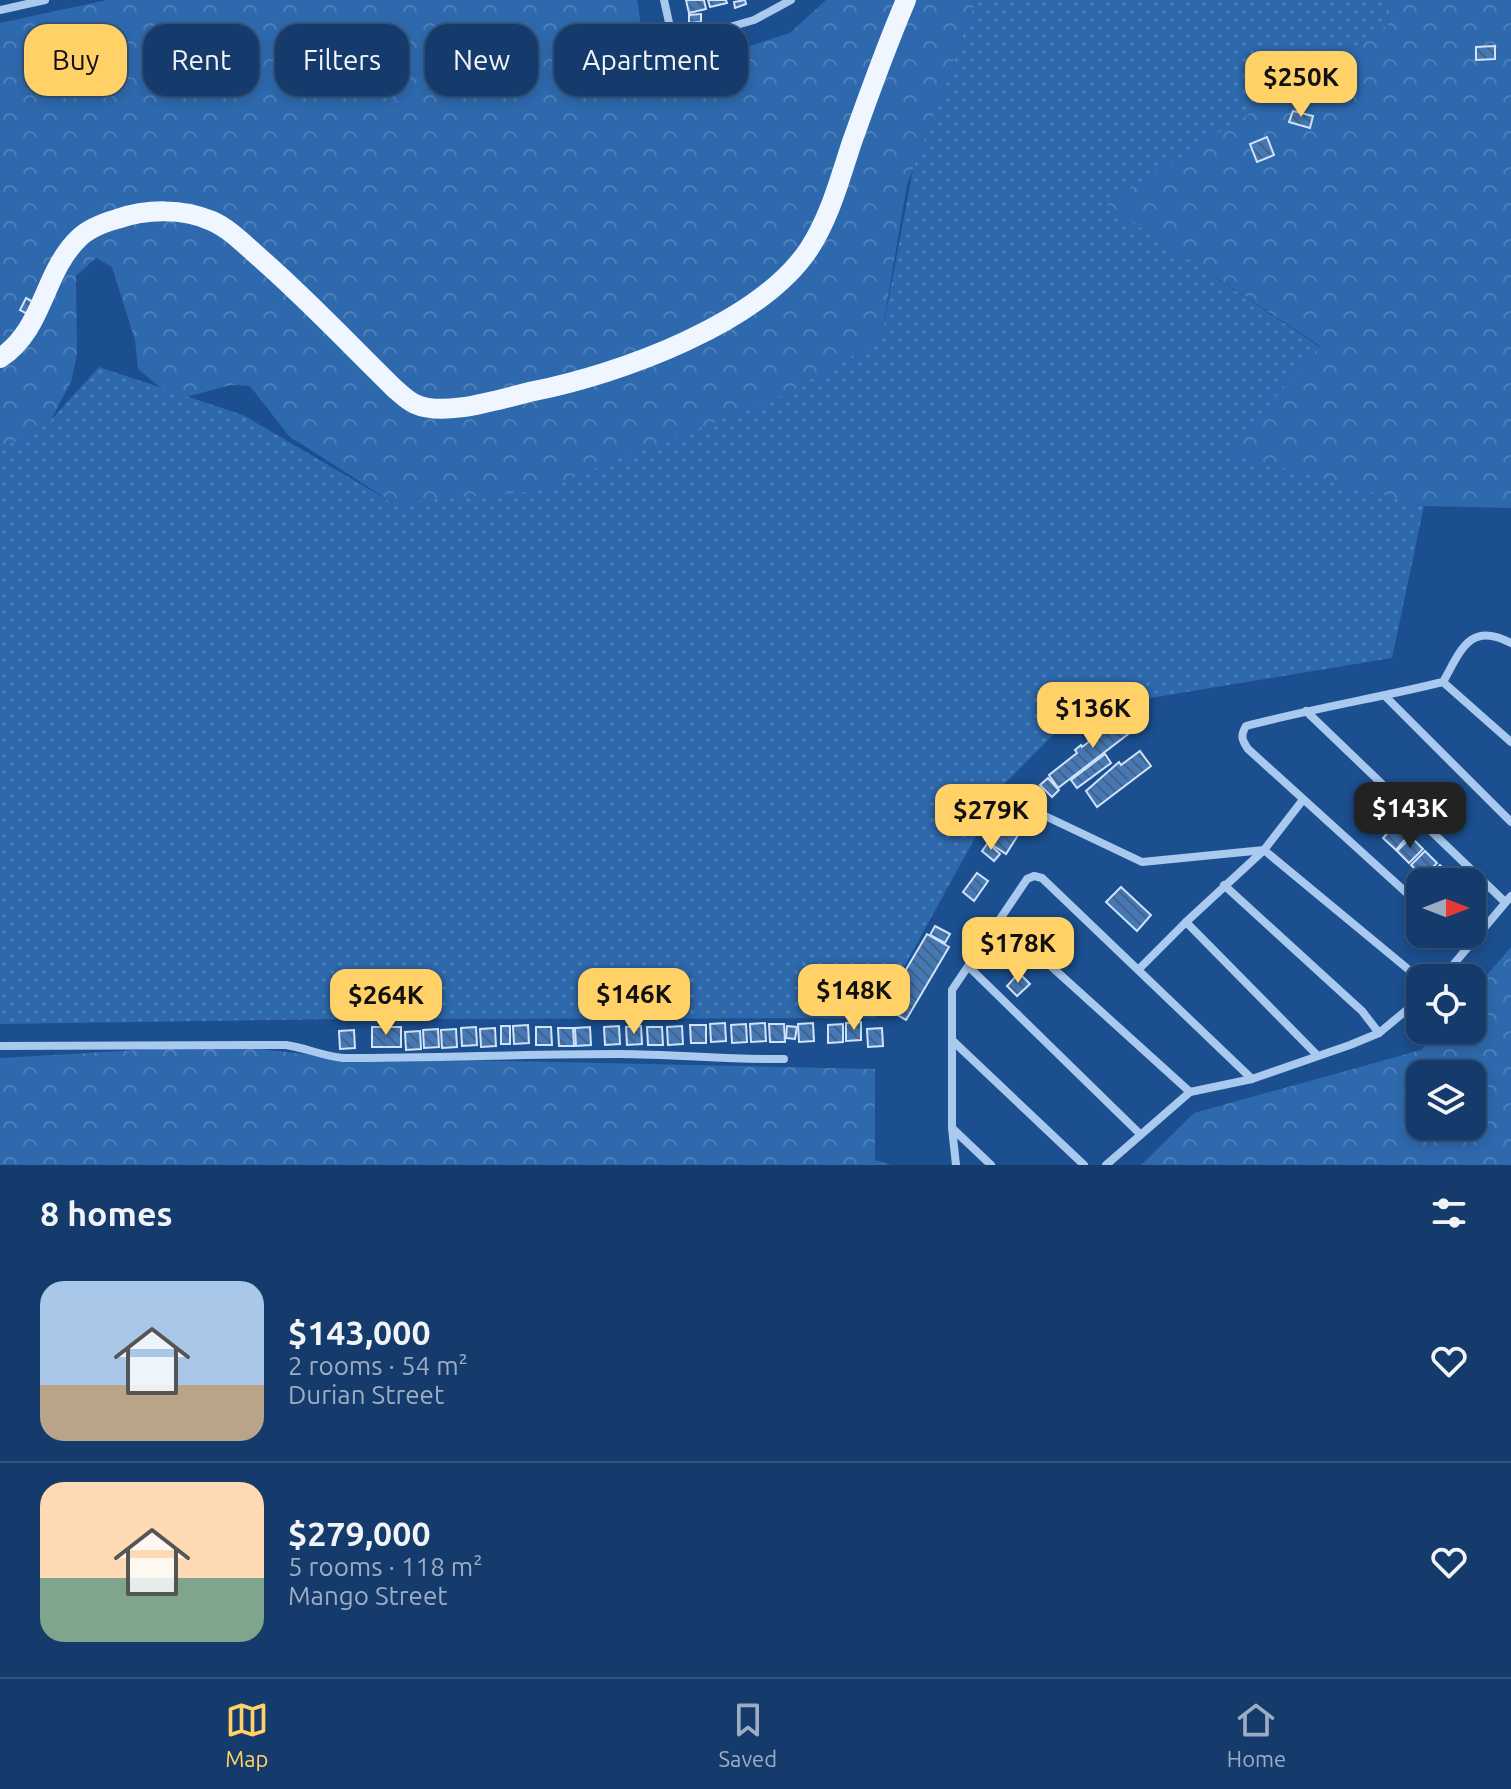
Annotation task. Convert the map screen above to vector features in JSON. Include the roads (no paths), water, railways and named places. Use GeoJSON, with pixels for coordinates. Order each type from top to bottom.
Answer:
{"type":"FeatureCollection","features":[{"type":"Feature","properties":{"kind":"main road"},"geometry":{"type":"LineString","coordinates":[[0,358],[26,334],[61,262],[78,239],[110,221],[153,211],[195,215],[229,231],[414,404],[442,410],[576,383],[639,361],[678,345],[736,314],[792,271],[810,248],[828,212],[879,63],[906,0]]}},
{"type":"Feature","properties":{"kind":"street"},"geometry":{"type":"LineString","coordinates":[[0,10],[45,0]]}},
{"type":"Feature","properties":{"kind":"street"},"geometry":{"type":"LineString","coordinates":[[664,0],[672,36],[677,40],[754,20],[791,0]]}},
{"type":"Feature","properties":{"kind":"street"},"geometry":{"type":"LineString","coordinates":[[1406,893],[1248,749],[1241,739],[1246,726],[1443,682],[1464,645],[1472,639],[1495,634],[1511,643]]}},
{"type":"Feature","properties":{"kind":"street"},"geometry":{"type":"LineString","coordinates":[[1443,682],[1511,742]]}},
{"type":"Feature","properties":{"kind":"street"},"geometry":{"type":"LineString","coordinates":[[1385,696],[1511,822]]}},
{"type":"Feature","properties":{"kind":"street"},"geometry":{"type":"LineString","coordinates":[[1306,711],[1508,899],[1486,925]]}},
{"type":"Feature","properties":{"kind":"street"},"geometry":{"type":"LineString","coordinates":[[1139,969],[1264,850],[1302,801]]}},
{"type":"Feature","properties":{"kind":"street"},"geometry":{"type":"LineString","coordinates":[[1022,805],[1142,862],[1264,850],[1406,967]]}},
{"type":"Feature","properties":{"kind":"street"},"geometry":{"type":"LineString","coordinates":[[956,1165],[952,1128],[952,990],[1027,879],[1034,876],[1042,878],[1252,1079]]}},
{"type":"Feature","properties":{"kind":"street"},"geometry":{"type":"LineString","coordinates":[[1224,885],[1362,1011],[1379,1033]]}},
{"type":"Feature","properties":{"kind":"street"},"geometry":{"type":"LineString","coordinates":[[1001,921],[1190,1092]]}},
{"type":"Feature","properties":{"kind":"street"},"geometry":{"type":"LineString","coordinates":[[1186,922],[1317,1055]]}},
{"type":"Feature","properties":{"kind":"street"},"geometry":{"type":"LineString","coordinates":[[1453,964],[1466,948]]}},
{"type":"Feature","properties":{"kind":"street"},"geometry":{"type":"LineString","coordinates":[[969,967],[1140,1134]]}},
{"type":"Feature","properties":{"kind":"street"},"geometry":{"type":"LineString","coordinates":[[1106,1165],[1190,1092],[1252,1079],[1379,1033],[1406,1011]]}},
{"type":"Feature","properties":{"kind":"street"},"geometry":{"type":"LineString","coordinates":[[954,1042],[1084,1165]]}},
{"type":"Feature","properties":{"kind":"street"},"geometry":{"type":"LineString","coordinates":[[0,1046],[286,1045],[343,1058],[682,1054],[733,1060],[784,1059]]}},
{"type":"Feature","properties":{"kind":"street"},"geometry":{"type":"LineString","coordinates":[[952,1128],[991,1165]]}}]}
